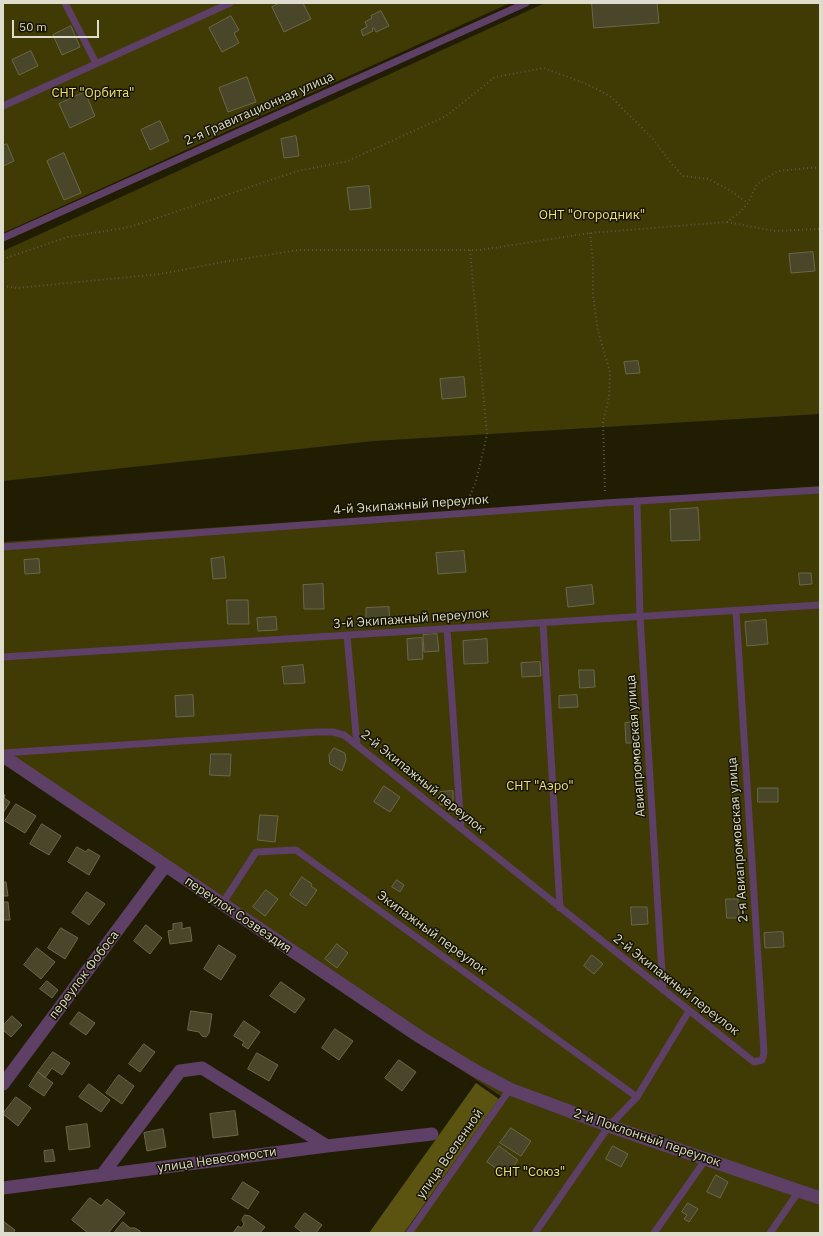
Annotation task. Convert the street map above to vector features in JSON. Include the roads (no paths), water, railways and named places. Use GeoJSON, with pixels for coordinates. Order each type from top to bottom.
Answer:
{"type":"FeatureCollection","features":[{"type":"Feature","properties":{"kind":"street","name":"переулок Созвездия"},"geometry":{"type":"LineString","coordinates":[[3,755],[420,1037],[476,1071]]}},
{"type":"Feature","properties":{"kind":"street","name":"переулок Фобоса"},"geometry":{"type":"LineString","coordinates":[[3,1084],[165,866]]}},
{"type":"Feature","properties":{"kind":"street"},"geometry":{"type":"LineString","coordinates":[[102,1175],[180,1071],[202,1068],[326,1146]]}},
{"type":"Feature","properties":{"kind":"street","name":"2-й Поклонный переулок"},"geometry":{"type":"LineString","coordinates":[[476,1071],[510,1089],[609,1126],[820,1198]]}},
{"type":"Feature","properties":{"kind":"street","name":"улица Невесомости"},"geometry":{"type":"LineString","coordinates":[[3,1188],[326,1146],[432,1134]]}},
{"type":"Feature","properties":{"kind":"lane"},"geometry":{"type":"LineString","coordinates":[[65,3],[96,63]]}},
{"type":"Feature","properties":{"kind":"lane"},"geometry":{"type":"LineString","coordinates":[[3,106],[230,3]]}},
{"type":"Feature","properties":{"kind":"lane","name":"2-я Гравитационная улица"},"geometry":{"type":"LineString","coordinates":[[3,238],[526,3]]}},
{"type":"Feature","properties":{"kind":"lane","name":"4-й Экипажный переулок"},"geometry":{"type":"LineString","coordinates":[[3,547],[605,503],[820,490]]}},
{"type":"Feature","properties":{"kind":"lane","name":"Авиапромовская улица"},"geometry":{"type":"LineString","coordinates":[[637,501],[640,616],[663,990]]}},
{"type":"Feature","properties":{"kind":"lane","name":"3-й Экипажный переулок"},"geometry":{"type":"LineString","coordinates":[[3,657],[820,605]]}},
{"type":"Feature","properties":{"kind":"lane","name":"2-я Авиапромовская улица"},"geometry":{"type":"LineString","coordinates":[[736,610],[764,1053],[762,1060],[754,1062]]}},
{"type":"Feature","properties":{"kind":"lane"},"geometry":{"type":"LineString","coordinates":[[543,622],[560,908]]}},
{"type":"Feature","properties":{"kind":"lane"},"geometry":{"type":"LineString","coordinates":[[447,629],[460,828]]}},
{"type":"Feature","properties":{"kind":"lane"},"geometry":{"type":"LineString","coordinates":[[348,635],[357,745]]}},
{"type":"Feature","properties":{"kind":"lane","name":"2-й Экипажный переулок"},"geometry":{"type":"LineString","coordinates":[[3,755],[316,732],[333,732],[344,734],[754,1062]]}},
{"type":"Feature","properties":{"kind":"lane","name":"Экипажный переулок"},"geometry":{"type":"LineString","coordinates":[[222,904],[256,852],[296,850],[637,1097]]}},
{"type":"Feature","properties":{"kind":"lane"},"geometry":{"type":"LineString","coordinates":[[535,1233],[609,1126],[637,1097],[689,1011]]}},
{"type":"Feature","properties":{"kind":"lane","name":"улица Вселенной"},"geometry":{"type":"LineString","coordinates":[[409,1233],[510,1089]]}},
{"type":"Feature","properties":{"kind":"lane"},"geometry":{"type":"LineString","coordinates":[[654,1233],[706,1159]]}},
{"type":"Feature","properties":{"kind":"lane"},"geometry":{"type":"LineString","coordinates":[[770,1233],[799,1191]]}},
{"type":"Feature","properties":{"kind":"park label","name":"СНТ \"Орбита\""},"geometry":{"type":"Point","coordinates":[93,93]}},
{"type":"Feature","properties":{"kind":"park label","name":"ОНТ \"Огородник\""},"geometry":{"type":"Point","coordinates":[592,215]}},
{"type":"Feature","properties":{"kind":"park label","name":"СНТ \"Аэро\""},"geometry":{"type":"Point","coordinates":[540,786]}},
{"type":"Feature","properties":{"kind":"park label","name":"СНТ \"Союз\""},"geometry":{"type":"Point","coordinates":[530,1172]}}]}
